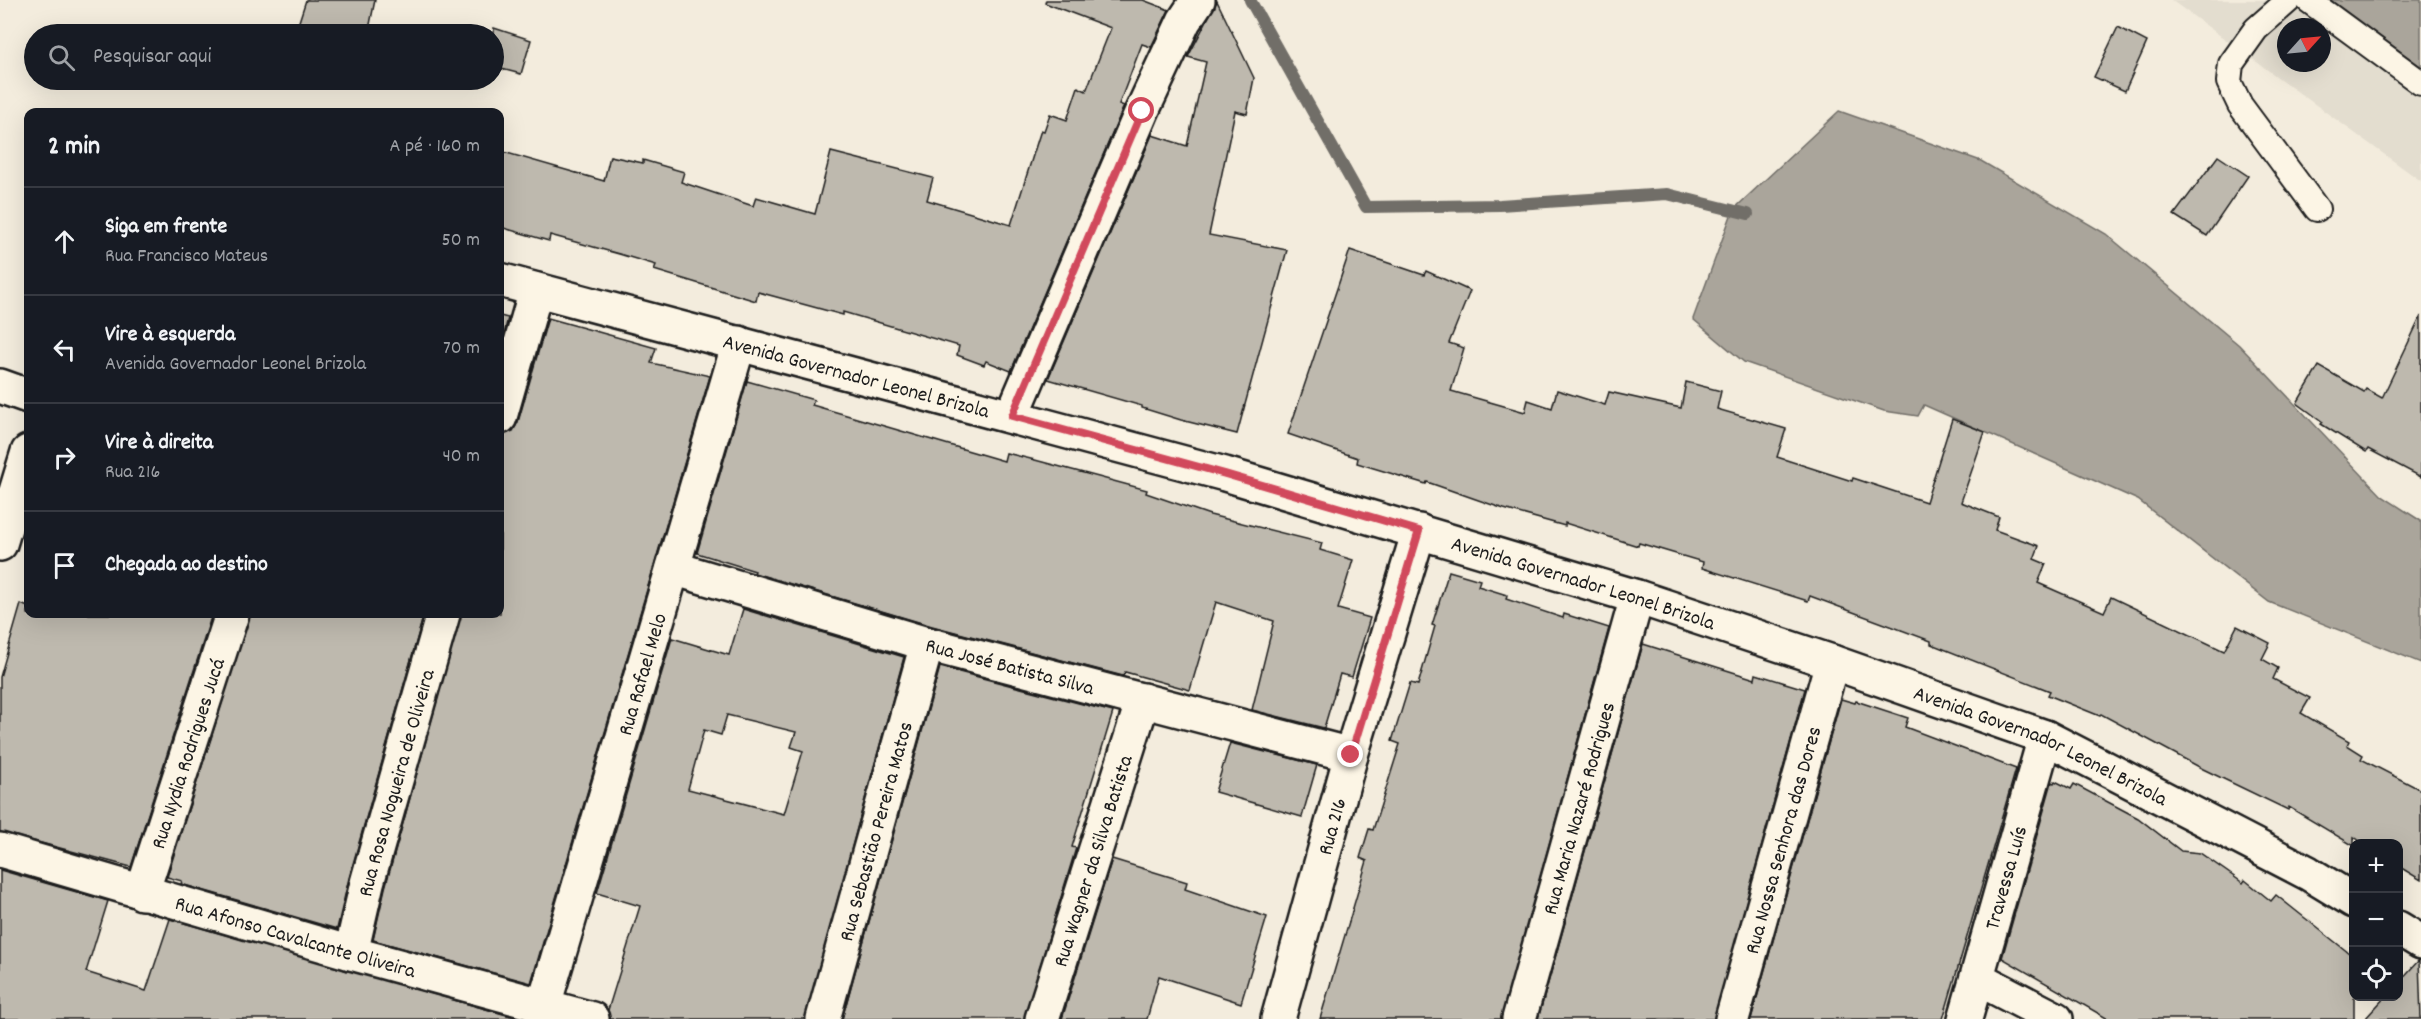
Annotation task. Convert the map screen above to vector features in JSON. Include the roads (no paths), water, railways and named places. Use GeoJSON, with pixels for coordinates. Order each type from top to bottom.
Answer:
{"type":"FeatureCollection","features":[{"type":"Feature","properties":{"kind":"street"},"geometry":{"type":"LineString","coordinates":[[1012,416],[1142,111],[1184,21],[1198,0]]}},
{"type":"Feature","properties":{"kind":"street","name":"Avenida Governador Leonel Brizola"},"geometry":{"type":"LineString","coordinates":[[504,281],[1225,474],[1637,597],[1832,662],[2045,737],[2308,873],[2349,898]]}},
{"type":"Feature","properties":{"kind":"street"},"geometry":{"type":"LineString","coordinates":[[504,403],[536,290]]}},
{"type":"Feature","properties":{"kind":"street","name":"Rua Rafael Melo"},"geometry":{"type":"LineString","coordinates":[[544,1005],[739,343]]}},
{"type":"Feature","properties":{"kind":"street"},"geometry":{"type":"LineString","coordinates":[[0,386],[24,395]]}},
{"type":"Feature","properties":{"kind":"street"},"geometry":{"type":"LineString","coordinates":[[0,544],[24,465]]}},
{"type":"Feature","properties":{"kind":"street","name":"Rua 216"},"geometry":{"type":"LineString","coordinates":[[1278,1019],[1351,755],[1419,531]]}},
{"type":"Feature","properties":{"kind":"street","name":"Rua José Batista Silva"},"geometry":{"type":"LineString","coordinates":[[673,568],[927,644],[1351,755]]}},
{"type":"Feature","properties":{"kind":"street","name":"Rua Maria Nazaré Rodrigues"},"geometry":{"type":"LineString","coordinates":[[1519,1019],[1637,597]]}},
{"type":"Feature","properties":{"kind":"street","name":"Rua Nydia Rodrigues Jucá"},"geometry":{"type":"LineString","coordinates":[[142,893],[231,618]]}},
{"type":"Feature","properties":{"kind":"street","name":"Rua Rosa Nogueira de Oliveira"},"geometry":{"type":"LineString","coordinates":[[351,953],[366,883],[441,618]]}},
{"type":"Feature","properties":{"kind":"street","name":"Rua Sebastião Pereira Matos"},"geometry":{"type":"LineString","coordinates":[[823,1019],[927,644]]}},
{"type":"Feature","properties":{"kind":"street","name":"Rua Nossa Senhora das Dores"},"geometry":{"type":"LineString","coordinates":[[1732,1019],[1832,662]]}},
{"type":"Feature","properties":{"kind":"street","name":"Rua Wagner da Silva Batista"},"geometry":{"type":"LineString","coordinates":[[1042,1019],[1143,700]]}},
{"type":"Feature","properties":{"kind":"street","name":"Travessa Luís"},"geometry":{"type":"LineString","coordinates":[[1965,1019],[2045,737]]}},
{"type":"Feature","properties":{"kind":"street","name":"Rua Afonso Cavalcante Oliveira"},"geometry":{"type":"LineString","coordinates":[[0,850],[351,953],[592,1019]]}},
{"type":"Feature","properties":{"kind":"street"},"geometry":{"type":"LineString","coordinates":[[2403,931],[2421,942]]}},
{"type":"Feature","properties":{"kind":"street"},"geometry":{"type":"LineString","coordinates":[[1977,978],[2056,1019]]}},
{"type":"Feature","properties":{"kind":"lane"},"geometry":{"type":"LineString","coordinates":[[2289,0],[2256,29],[2231,64],[2229,82],[2240,105],[2317,209]]}},
{"type":"Feature","properties":{"kind":"lane"},"geometry":{"type":"LineString","coordinates":[[2308,0],[2421,83]]}},
{"type":"Feature","properties":{"kind":"waterway"},"geometry":{"type":"LineString","coordinates":[[1250,0],[1366,207],[1500,205],[1667,194],[1748,214]]}}]}
